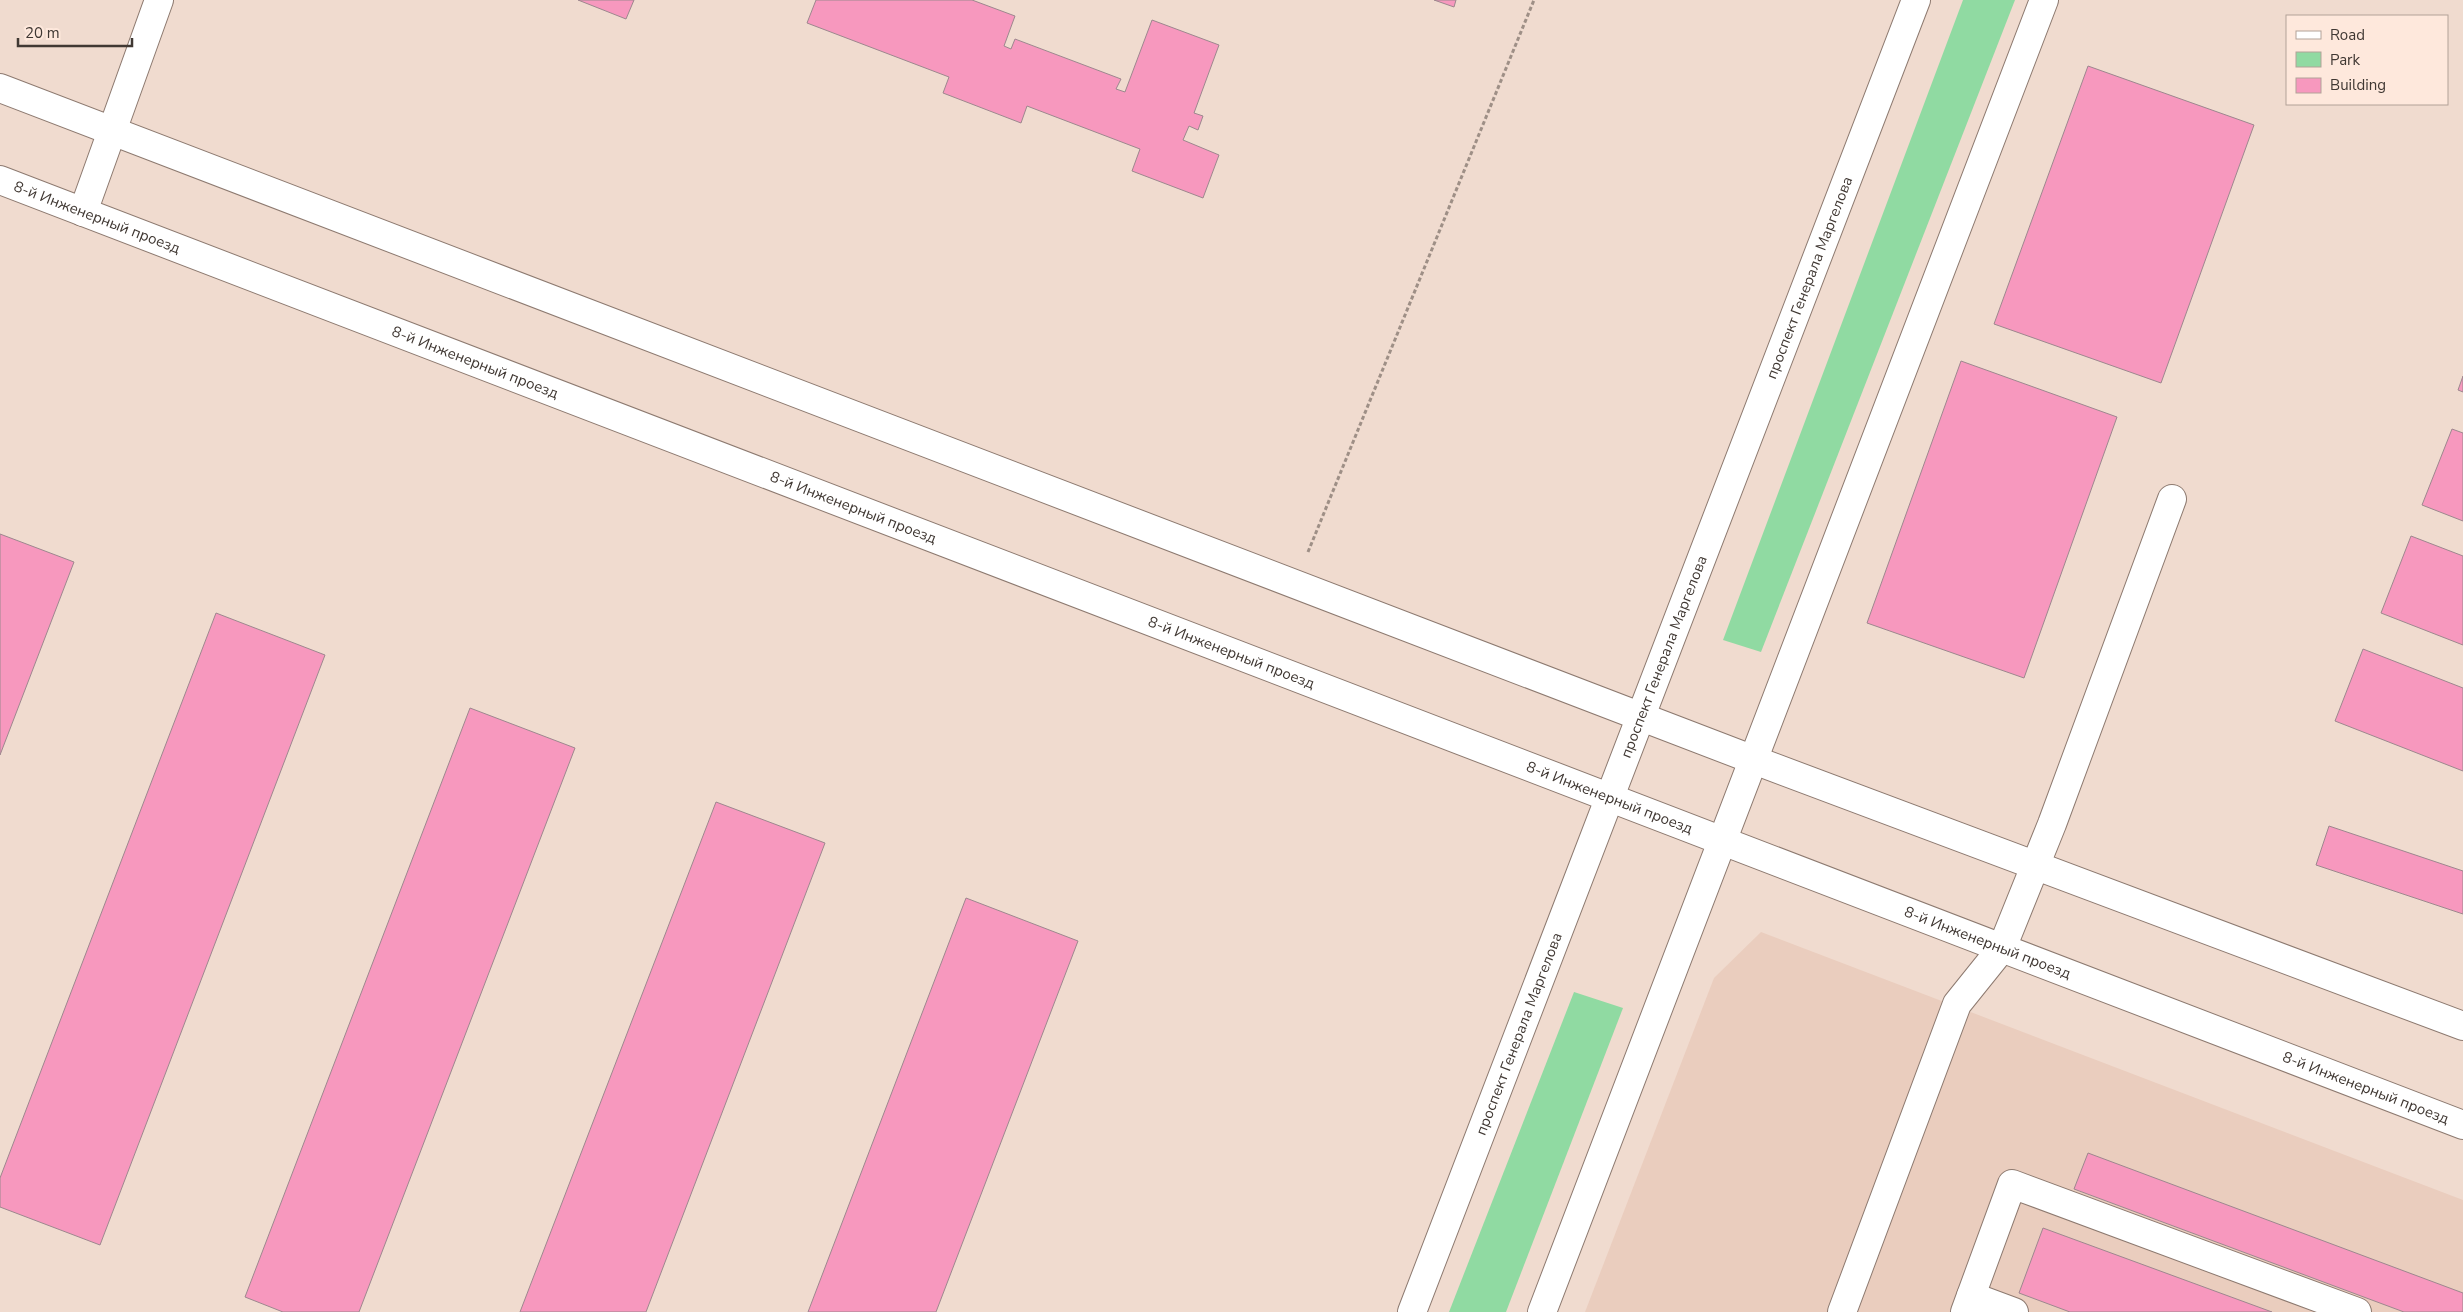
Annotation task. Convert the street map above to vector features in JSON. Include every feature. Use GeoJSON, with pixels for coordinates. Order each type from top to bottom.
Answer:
{"type":"FeatureCollection","features":[{"type":"Feature","properties":{"kind":"street"},"geometry":{"type":"LineString","coordinates":[[84,212],[159,0]]}},
{"type":"Feature","properties":{"kind":"street","name":"проспект Генерала Маргелова"},"geometry":{"type":"LineString","coordinates":[[1412,1312],[1916,0]]}},
{"type":"Feature","properties":{"kind":"street"},"geometry":{"type":"LineString","coordinates":[[1542,1312],[2044,0]]}},
{"type":"Feature","properties":{"kind":"street"},"geometry":{"type":"LineString","coordinates":[[0,88],[1754,760],[2463,1026]]}},
{"type":"Feature","properties":{"kind":"street","name":"8-й Инженерный проезд"},"geometry":{"type":"LineString","coordinates":[[0,180],[2463,1125]]}},
{"type":"Feature","properties":{"kind":"street"},"geometry":{"type":"LineString","coordinates":[[1842,1312],[1957,1004],[2002,948],[2052,824],[2172,499]]}},
{"type":"Feature","properties":{"kind":"street"},"geometry":{"type":"LineString","coordinates":[[2014,1312],[1968,1304],[2012,1184],[2357,1312]]}},
{"type":"Feature","properties":{"kind":"path"},"geometry":{"type":"LineString","coordinates":[[1295,583],[1534,0]]}},
{"type":"Feature","properties":{"kind":"shaded area"},"geometry":{"type":"Polygon","coordinates":[[[1761,932],[2463,1200],[2463,1312],[1585,1312],[1714,978],[1761,932]]]}},
{"type":"Feature","properties":{"kind":"green space"},"geometry":{"type":"Polygon","coordinates":[[[1963,0],[2015,0],[1761,652],[1723,640],[1963,0]]]}},
{"type":"Feature","properties":{"kind":"green space"},"geometry":{"type":"Polygon","coordinates":[[[1574,992],[1623,1008],[1506,1312],[1449,1312],[1574,992]]]}},
{"type":"Feature","properties":{"kind":"building"},"geometry":{"type":"Polygon","coordinates":[[[578,0],[634,0],[626,19],[578,0]]]}},
{"type":"Feature","properties":{"kind":"building"},"geometry":{"type":"Polygon","coordinates":[[[816,0],[972,0],[1015,16],[1004,46],[1011,49],[1015,39],[1121,79],[1116,89],[1125,92],[1152,20],[1219,45],[1194,113],[1203,116],[1198,130],[1189,126],[1183,140],[1219,155],[1203,198],[1132,171],[1140,149],[1027,106],[1021,123],[943,93],[949,77],[807,23],[816,0]]]}},
{"type":"Feature","properties":{"kind":"building"},"geometry":{"type":"Polygon","coordinates":[[[1434,0],[1456,0],[1454,7],[1434,0]]]}},
{"type":"Feature","properties":{"kind":"building"},"geometry":{"type":"Polygon","coordinates":[[[2088,66],[2254,125],[2161,383],[1994,324],[2088,66]]]}},
{"type":"Feature","properties":{"kind":"building"},"geometry":{"type":"Polygon","coordinates":[[[1961,361],[2117,417],[2024,678],[1867,623],[1961,361]]]}},
{"type":"Feature","properties":{"kind":"building"},"geometry":{"type":"Polygon","coordinates":[[[2463,376],[2463,392],[2458,390],[2463,376]]]}},
{"type":"Feature","properties":{"kind":"building"},"geometry":{"type":"Polygon","coordinates":[[[2452,429],[2463,433],[2463,521],[2422,505],[2452,429]]]}},
{"type":"Feature","properties":{"kind":"building"},"geometry":{"type":"Polygon","coordinates":[[[0,534],[74,562],[0,755],[0,534]]]}},
{"type":"Feature","properties":{"kind":"building"},"geometry":{"type":"Polygon","coordinates":[[[2411,536],[2463,556],[2463,645],[2381,613],[2411,536]]]}},
{"type":"Feature","properties":{"kind":"building"},"geometry":{"type":"Polygon","coordinates":[[[216,613],[325,655],[100,1245],[0,1207],[0,1178],[216,613]]]}},
{"type":"Feature","properties":{"kind":"building"},"geometry":{"type":"Polygon","coordinates":[[[2363,649],[2463,688],[2463,771],[2335,721],[2363,649]]]}},
{"type":"Feature","properties":{"kind":"building"},"geometry":{"type":"Polygon","coordinates":[[[470,708],[575,748],[359,1312],[283,1312],[245,1297],[470,708]]]}},
{"type":"Feature","properties":{"kind":"building"},"geometry":{"type":"Polygon","coordinates":[[[716,802],[825,843],[646,1312],[520,1312],[716,802]]]}},
{"type":"Feature","properties":{"kind":"building"},"geometry":{"type":"Polygon","coordinates":[[[2329,826],[2463,871],[2463,914],[2316,865],[2329,826]]]}},
{"type":"Feature","properties":{"kind":"building"},"geometry":{"type":"Polygon","coordinates":[[[966,898],[1078,941],[936,1312],[808,1312],[966,898]]]}},
{"type":"Feature","properties":{"kind":"building"},"geometry":{"type":"Polygon","coordinates":[[[2088,1153],[2463,1293],[2463,1312],[2404,1312],[2074,1189],[2088,1153]]]}},
{"type":"Feature","properties":{"kind":"building"},"geometry":{"type":"Polygon","coordinates":[[[2043,1228],[2272,1312],[2070,1312],[2019,1293],[2043,1228]]]}}]}
